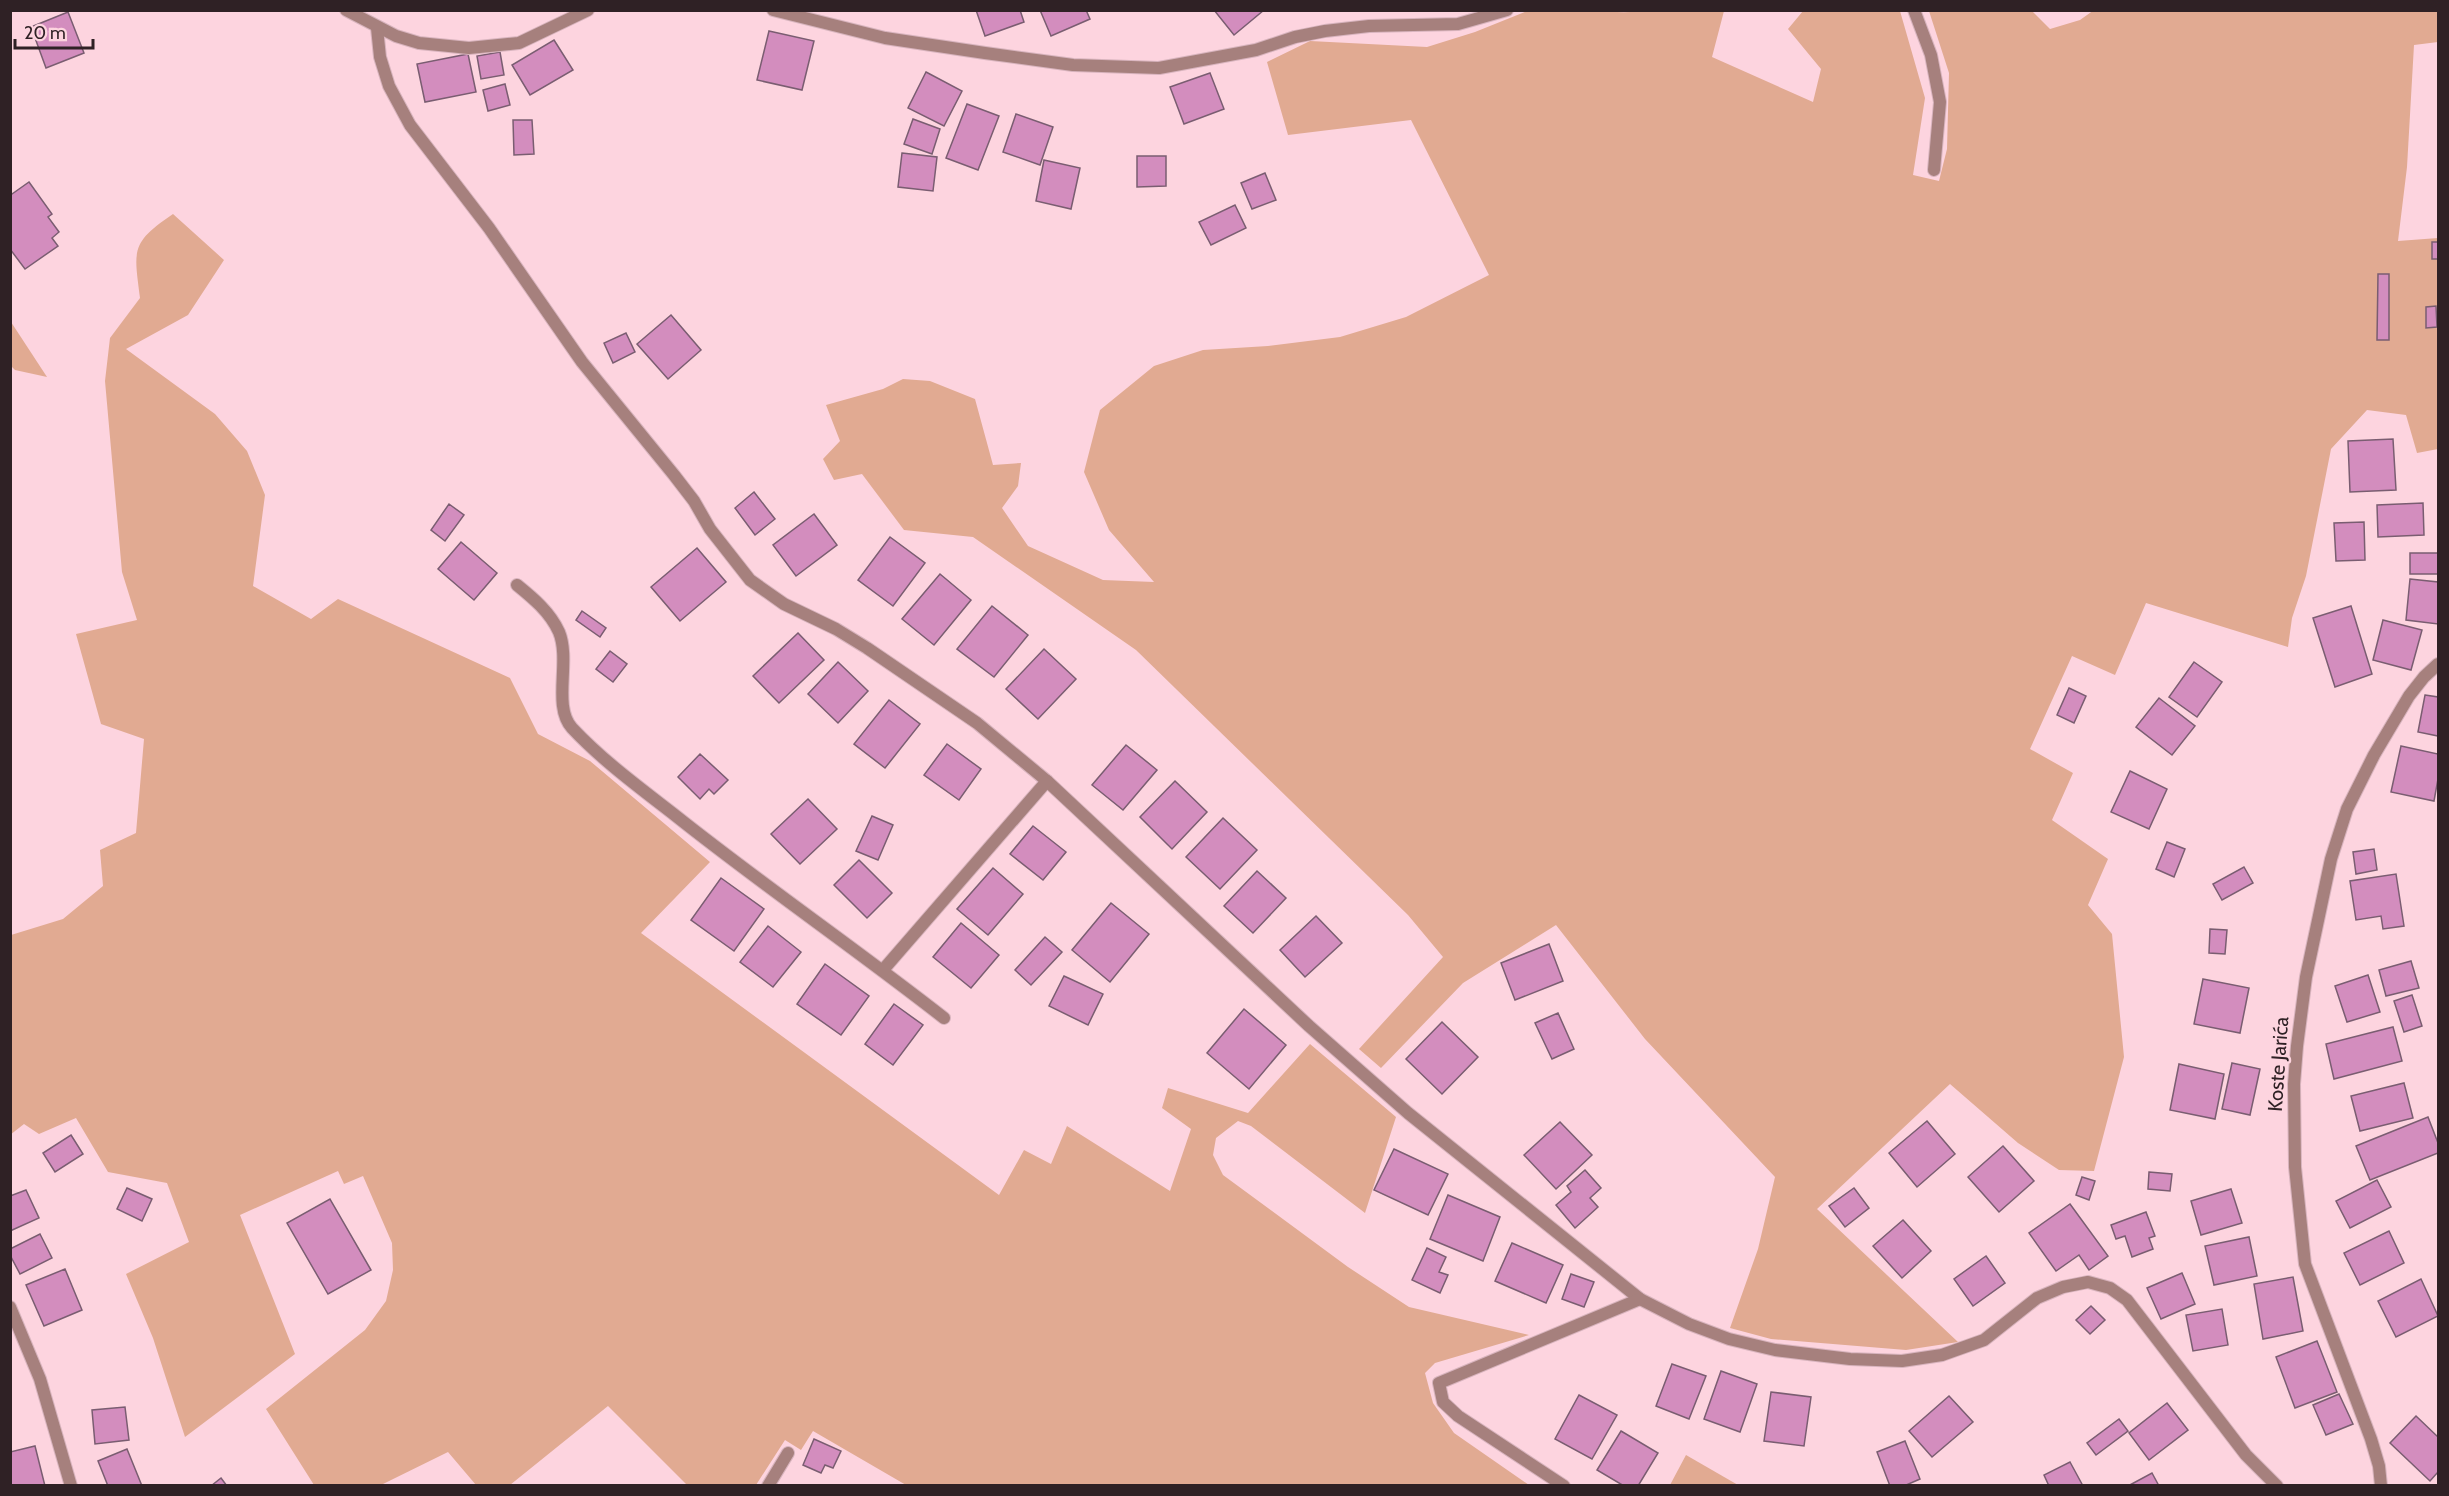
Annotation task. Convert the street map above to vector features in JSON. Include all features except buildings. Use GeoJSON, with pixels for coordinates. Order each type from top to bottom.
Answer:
{"type":"FeatureCollection","features":[{"type":"Feature","properties":{"kind":"street"},"geometry":{"type":"LineString","coordinates":[[346,10],[377,28],[419,42],[469,48],[519,42],[588,10]]}},
{"type":"Feature","properties":{"kind":"street"},"geometry":{"type":"LineString","coordinates":[[772,10],[885,38],[985,53],[1073,65],[1159,68],[1256,50],[1295,37],[1325,31],[1369,26],[1458,24],[1507,10]]}},
{"type":"Feature","properties":{"kind":"street"},"geometry":{"type":"LineString","coordinates":[[1914,10],[1931,55],[1940,102],[1934,170]]}},
{"type":"Feature","properties":{"kind":"street"},"geometry":{"type":"LineString","coordinates":[[377,28],[380,57],[389,86],[410,125],[489,228],[582,362],[674,475],[694,501],[716,537],[750,580],[784,604],[836,629],[867,648],[977,723],[1047,781],[1309,1026],[1400,1106],[1640,1299],[1689,1324],[1729,1339],[1775,1350],[1850,1359],[1902,1361],[1942,1355],[1984,1340],[2037,1298],[2063,1287],[2088,1282],[2110,1288],[2127,1300],[2246,1455],[2277,1485]]}},
{"type":"Feature","properties":{"kind":"street"},"geometry":{"type":"LineString","coordinates":[[517,585],[538,602],[558,632],[564,652],[563,713],[570,726],[597,753],[740,867],[883,970],[944,1018]]}},
{"type":"Feature","properties":{"kind":"street","name":"Koste Jarića"},"geometry":{"type":"LineString","coordinates":[[2381,1485],[2379,1466],[2371,1439],[2305,1264],[2295,1167],[2294,1084],[2306,977],[2331,859],[2347,809],[2374,755],[2409,696],[2424,676],[2439,664]]}},
{"type":"Feature","properties":{"kind":"street"},"geometry":{"type":"LineString","coordinates":[[883,970],[1047,781]]}},
{"type":"Feature","properties":{"kind":"street"},"geometry":{"type":"LineString","coordinates":[[1564,1485],[1458,1416],[1443,1402],[1439,1383],[1640,1299]]}},
{"type":"Feature","properties":{"kind":"street"},"geometry":{"type":"LineString","coordinates":[[10,1307],[40,1379],[71,1485]]}},
{"type":"Feature","properties":{"kind":"street"},"geometry":{"type":"LineString","coordinates":[[768,1485],[788,1453]]}},
{"type":"Feature","properties":{"kind":"shaded area"},"geometry":{"type":"Polygon","coordinates":[[[1708,9],[1724,11],[1712,57],[1813,102],[1821,69],[1788,29],[1803,11],[1900,11],[1925,98],[1913,175],[1939,181],[1947,149],[1949,73],[1929,11],[2032,11],[2050,29],[2080,20],[2094,10],[2438,11],[2438,42],[2414,45],[2407,167],[2398,241],[2438,238],[2438,449],[2417,453],[2406,415],[2367,410],[2331,449],[2306,576],[2292,618],[2288,647],[2146,603],[2115,675],[2072,656],[2030,749],[2073,773],[2052,820],[2108,859],[2088,905],[2112,934],[2124,1057],[2094,1171],[2059,1170],[2018,1143],[1950,1084],[1817,1209],[1958,1342],[1906,1350],[1771,1339],[1730,1328],[1758,1249],[1775,1177],[1645,1039],[1556,925],[1463,983],[1381,1068],[1359,1049],[1443,957],[1408,915],[1136,650],[973,537],[904,530],[862,474],[834,480],[823,459],[840,441],[826,405],[883,389],[903,379],[930,381],[975,399],[993,465],[1021,463],[1018,486],[1002,508],[1028,546],[1103,580],[1154,582],[1109,530],[1084,472],[1100,410],[1154,366],[1203,350],[1268,346],[1340,337],[1406,317],[1489,275],[1411,120],[1288,135],[1267,62],[1310,41],[1427,47],[1475,32],[1527,11],[1627,12],[1708,9]]]}},
{"type":"Feature","properties":{"kind":"shaded area"},"geometry":{"type":"Polygon","coordinates":[[[173,214],[224,260],[188,315],[126,349],[215,414],[247,451],[265,495],[253,586],[311,619],[338,599],[510,678],[538,734],[590,761],[710,862],[641,933],[999,1195],[1024,1150],[1051,1164],[1067,1126],[1170,1191],[1191,1129],[1162,1108],[1168,1088],[1248,1113],[1310,1044],[1396,1117],[1365,1213],[1251,1126],[1238,1121],[1216,1138],[1213,1155],[1223,1175],[1348,1267],[1409,1307],[1529,1335],[1435,1363],[1425,1373],[1433,1403],[1454,1433],[1529,1485],[906,1485],[813,1431],[801,1450],[785,1440],[756,1485],[687,1485],[608,1406],[510,1485],[476,1485],[448,1452],[381,1485],[314,1485],[266,1409],[365,1330],[386,1301],[393,1270],[392,1243],[363,1176],[344,1184],[338,1171],[240,1215],[295,1354],[185,1437],[153,1338],[126,1274],[189,1242],[167,1183],[108,1172],[76,1118],[39,1134],[24,1124],[10,1135],[11,935],[63,919],[103,886],[100,850],[136,833],[144,739],[101,724],[76,634],[137,620],[122,572],[105,381],[110,338],[140,298],[136,258],[138,249],[149,233],[173,214]]]}},
{"type":"Feature","properties":{"kind":"shaded area"},"geometry":{"type":"Polygon","coordinates":[[[11,322],[47,377],[15,370],[11,366],[11,322]]]}},
{"type":"Feature","properties":{"kind":"shaded area"},"geometry":{"type":"Polygon","coordinates":[[[1686,1455],[1738,1485],[1670,1485],[1686,1455]]]}}]}
